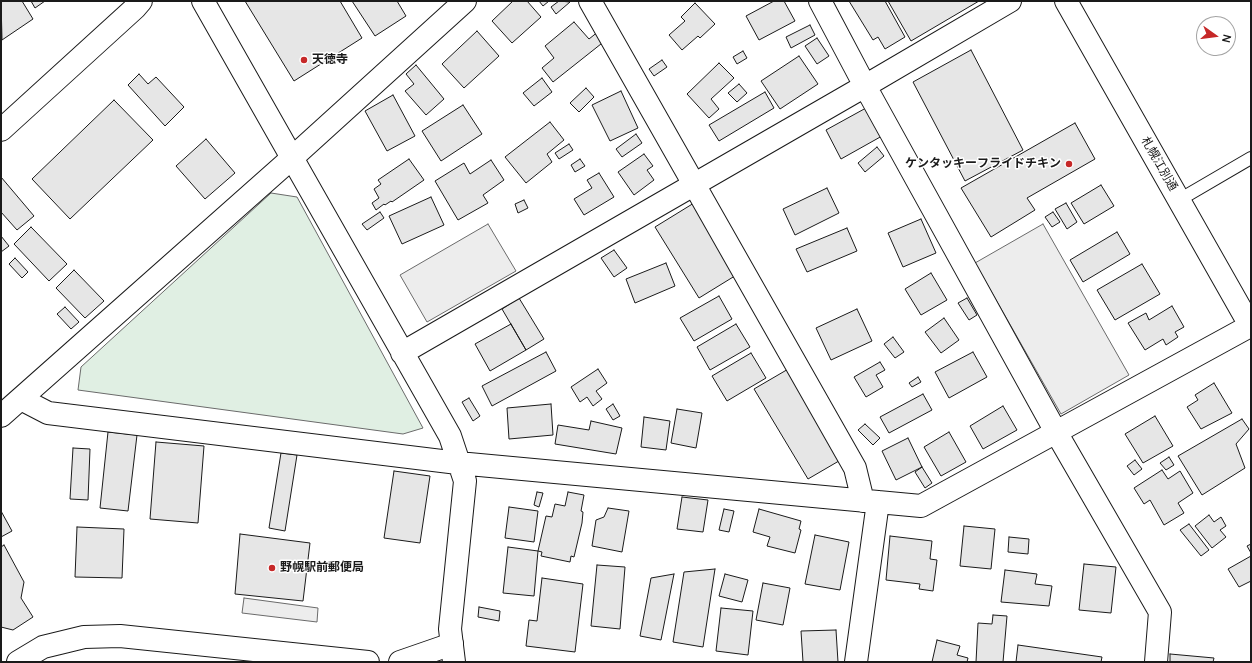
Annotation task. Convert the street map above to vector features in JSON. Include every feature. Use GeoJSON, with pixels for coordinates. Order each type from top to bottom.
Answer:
{"type":"FeatureCollection","features":[{"type":"Feature","properties":{"kind":"main road"},"geometry":{"type":"LineString","coordinates":[[1,130],[141,1]]}},
{"type":"Feature","properties":{"kind":"main road"},"geometry":{"type":"LineString","coordinates":[[203,1],[450,436],[465,481],[450,629],[453,653],[400,662]]}},
{"type":"Feature","properties":{"kind":"main road"},"geometry":{"type":"LineString","coordinates":[[1,416],[292,158],[465,1]]}},
{"type":"Feature","properties":{"kind":"main road"},"geometry":{"type":"LineString","coordinates":[[590,1],[855,468],[870,502],[856,662]]}},
{"type":"Feature","properties":{"kind":"main road"},"geometry":{"type":"LineString","coordinates":[[820,1],[865,86],[1056,432],[1160,612],[1156,662]]}},
{"type":"Feature","properties":{"kind":"main road"},"geometry":{"type":"LineString","coordinates":[[402,353],[1010,1]]}},
{"type":"Feature","properties":{"kind":"main road","name":"札幌江別通"},"geometry":{"type":"LineString","coordinates":[[1066,1],[1251,327]]}},
{"type":"Feature","properties":{"kind":"main road"},"geometry":{"type":"LineString","coordinates":[[21,399],[48,413],[458,463],[921,506],[1251,327]]}},
{"type":"Feature","properties":{"kind":"main road"},"geometry":{"type":"LineString","coordinates":[[18,662],[43,647],[77,638],[120,636],[368,662]]}},
{"type":"Feature","properties":{"kind":"lane"},"geometry":{"type":"LineString","coordinates":[[1179,200],[1251,158]]}},
{"type":"Feature","properties":{"kind":"green space"},"geometry":{"type":"Polygon","coordinates":[[[271,193],[297,197],[423,428],[403,434],[78,390],[81,367],[271,193]]]}},
{"type":"Feature","properties":{"kind":"shaded area"},"geometry":{"type":"Polygon","coordinates":[[[488,224],[516,271],[427,322],[400,275],[488,224]]]}},
{"type":"Feature","properties":{"kind":"shaded area"},"geometry":{"type":"Polygon","coordinates":[[[1043,224],[1129,375],[1061,414],[975,263],[1043,224]]]}},
{"type":"Feature","properties":{"kind":"shaded area"},"geometry":{"type":"Polygon","coordinates":[[[244,598],[318,608],[317,622],[242,613],[244,598]]]}},
{"type":"Feature","properties":{"kind":"building"},"geometry":{"type":"Polygon","coordinates":[[[1,1],[22,1],[33,19],[2,40],[1,1]]]}},
{"type":"Feature","properties":{"kind":"building"},"geometry":{"type":"Polygon","coordinates":[[[31,1],[45,1],[35,8],[31,1]]]}},
{"type":"Feature","properties":{"kind":"building","name":"天徳寺"},"geometry":{"type":"Polygon","coordinates":[[[245,1],[340,1],[362,38],[294,81],[245,1]]]}},
{"type":"Feature","properties":{"kind":"building"},"geometry":{"type":"Polygon","coordinates":[[[352,1],[397,1],[406,16],[375,36],[352,1]]]}},
{"type":"Feature","properties":{"kind":"building"},"geometry":{"type":"Polygon","coordinates":[[[513,1],[527,1],[541,17],[512,43],[492,21],[513,1]]]}},
{"type":"Feature","properties":{"kind":"building"},"geometry":{"type":"Polygon","coordinates":[[[539,1],[549,1],[543,6],[539,1]]]}},
{"type":"Feature","properties":{"kind":"building"},"geometry":{"type":"Polygon","coordinates":[[[559,1],[570,2],[556,14],[551,7],[559,1]]]}},
{"type":"Feature","properties":{"kind":"building"},"geometry":{"type":"Polygon","coordinates":[[[774,1],[784,1],[795,21],[759,40],[746,16],[774,1]]]}},
{"type":"Feature","properties":{"kind":"building"},"geometry":{"type":"Polygon","coordinates":[[[849,1],[885,1],[905,37],[885,49],[878,37],[873,40],[849,1]]]}},
{"type":"Feature","properties":{"kind":"building"},"geometry":{"type":"Polygon","coordinates":[[[888,1],[979,1],[911,41],[888,1]]]}},
{"type":"Feature","properties":{"kind":"building"},"geometry":{"type":"Polygon","coordinates":[[[695,3],[715,24],[700,38],[698,36],[682,50],[669,35],[685,21],[681,17],[695,3]]]}},
{"type":"Feature","properties":{"kind":"building"},"geometry":{"type":"Polygon","coordinates":[[[574,22],[589,39],[599,31],[606,40],[553,82],[542,68],[554,58],[545,46],[574,22]]]}},
{"type":"Feature","properties":{"kind":"building"},"geometry":{"type":"Polygon","coordinates":[[[810,25],[815,35],[791,48],[786,37],[810,25]]]}},
{"type":"Feature","properties":{"kind":"building"},"geometry":{"type":"Polygon","coordinates":[[[477,31],[499,56],[464,88],[442,64],[477,31]]]}},
{"type":"Feature","properties":{"kind":"building"},"geometry":{"type":"Polygon","coordinates":[[[817,38],[829,56],[817,64],[805,46],[817,38]]]}},
{"type":"Feature","properties":{"kind":"building"},"geometry":{"type":"Polygon","coordinates":[[[971,50],[1023,150],[965,181],[913,82],[971,50]]]}},
{"type":"Feature","properties":{"kind":"building"},"geometry":{"type":"Polygon","coordinates":[[[743,51],[747,58],[737,64],[733,57],[743,51]]]}},
{"type":"Feature","properties":{"kind":"building"},"geometry":{"type":"Polygon","coordinates":[[[799,56],[818,84],[780,109],[761,81],[799,56]]]}},
{"type":"Feature","properties":{"kind":"building"},"geometry":{"type":"Polygon","coordinates":[[[662,60],[667,67],[654,76],[649,69],[662,60]]]}},
{"type":"Feature","properties":{"kind":"building"},"geometry":{"type":"Polygon","coordinates":[[[719,63],[734,78],[711,99],[719,109],[709,118],[687,94],[719,63]]]}},
{"type":"Feature","properties":{"kind":"building"},"geometry":{"type":"Polygon","coordinates":[[[416,65],[444,99],[426,115],[405,91],[414,84],[406,74],[416,65]]]}},
{"type":"Feature","properties":{"kind":"building"},"geometry":{"type":"Polygon","coordinates":[[[139,74],[148,84],[156,77],[184,107],[165,126],[128,85],[139,74]]]}},
{"type":"Feature","properties":{"kind":"building"},"geometry":{"type":"Polygon","coordinates":[[[542,78],[552,92],[534,106],[523,93],[542,78]]]}},
{"type":"Feature","properties":{"kind":"building"},"geometry":{"type":"Polygon","coordinates":[[[739,84],[747,93],[737,102],[728,93],[739,84]]]}},
{"type":"Feature","properties":{"kind":"building"},"geometry":{"type":"Polygon","coordinates":[[[586,88],[594,97],[579,112],[570,103],[586,88]]]}},
{"type":"Feature","properties":{"kind":"building"},"geometry":{"type":"Polygon","coordinates":[[[621,91],[638,128],[610,141],[592,105],[621,91]]]}},
{"type":"Feature","properties":{"kind":"building"},"geometry":{"type":"Polygon","coordinates":[[[765,92],[774,108],[719,141],[709,125],[765,92]]]}},
{"type":"Feature","properties":{"kind":"building"},"geometry":{"type":"Polygon","coordinates":[[[393,95],[415,136],[387,151],[365,111],[393,95]]]}},
{"type":"Feature","properties":{"kind":"building"},"geometry":{"type":"Polygon","coordinates":[[[114,100],[153,140],[70,219],[32,179],[114,100]]]}},
{"type":"Feature","properties":{"kind":"building"},"geometry":{"type":"Polygon","coordinates":[[[463,105],[482,134],[441,161],[422,131],[463,105]]]}},
{"type":"Feature","properties":{"kind":"building"},"geometry":{"type":"Polygon","coordinates":[[[866,108],[882,136],[841,159],[826,130],[866,108]]]}},
{"type":"Feature","properties":{"kind":"building"},"geometry":{"type":"Polygon","coordinates":[[[550,122],[564,140],[547,154],[552,162],[526,183],[505,157],[550,122]]]}},
{"type":"Feature","properties":{"kind":"building"},"geometry":{"type":"Polygon","coordinates":[[[1075,123],[1095,159],[1027,198],[1035,210],[991,237],[961,188],[1075,123]]]}},
{"type":"Feature","properties":{"kind":"building"},"geometry":{"type":"Polygon","coordinates":[[[636,134],[642,143],[622,157],[616,149],[636,134]]]}},
{"type":"Feature","properties":{"kind":"building"},"geometry":{"type":"Polygon","coordinates":[[[206,139],[235,173],[205,199],[176,166],[206,139]]]}},
{"type":"Feature","properties":{"kind":"building"},"geometry":{"type":"Polygon","coordinates":[[[569,144],[573,150],[559,159],[555,153],[569,144]]]}},
{"type":"Feature","properties":{"kind":"building"},"geometry":{"type":"Polygon","coordinates":[[[877,147],[884,156],[865,172],[858,163],[877,147]]]}},
{"type":"Feature","properties":{"kind":"building"},"geometry":{"type":"Polygon","coordinates":[[[644,154],[653,166],[647,170],[654,180],[634,195],[618,172],[644,154]]]}},
{"type":"Feature","properties":{"kind":"building"},"geometry":{"type":"Polygon","coordinates":[[[409,159],[424,180],[392,202],[391,201],[385,205],[384,204],[376,210],[372,203],[379,198],[374,189],[381,184],[378,180],[409,159]]]}},
{"type":"Feature","properties":{"kind":"building"},"geometry":{"type":"Polygon","coordinates":[[[580,159],[585,166],[575,172],[571,165],[580,159]]]}},
{"type":"Feature","properties":{"kind":"building"},"geometry":{"type":"Polygon","coordinates":[[[491,160],[504,180],[483,195],[488,203],[458,220],[435,181],[464,163],[470,174],[491,160]]]}},
{"type":"Feature","properties":{"kind":"building"},"geometry":{"type":"Polygon","coordinates":[[[599,173],[614,197],[584,215],[574,199],[592,188],[587,180],[599,173]]]}},
{"type":"Feature","properties":{"kind":"building"},"geometry":{"type":"Polygon","coordinates":[[[1,177],[34,216],[17,230],[1,212],[1,177]]]}},
{"type":"Feature","properties":{"kind":"building"},"geometry":{"type":"Polygon","coordinates":[[[1101,185],[1114,206],[1084,224],[1071,203],[1101,185]]]}},
{"type":"Feature","properties":{"kind":"building"},"geometry":{"type":"Polygon","coordinates":[[[827,188],[839,213],[795,235],[783,209],[827,188]]]}},
{"type":"Feature","properties":{"kind":"building"},"geometry":{"type":"Polygon","coordinates":[[[431,197],[444,225],[402,244],[389,216],[431,197]]]}},
{"type":"Feature","properties":{"kind":"building"},"geometry":{"type":"Polygon","coordinates":[[[524,200],[528,208],[518,213],[515,204],[524,200]]]}},
{"type":"Feature","properties":{"kind":"building"},"geometry":{"type":"Polygon","coordinates":[[[694,203],[738,274],[699,298],[655,227],[694,203]]]}},
{"type":"Feature","properties":{"kind":"building"},"geometry":{"type":"Polygon","coordinates":[[[1066,203],[1077,222],[1067,229],[1055,209],[1066,203]]]}},
{"type":"Feature","properties":{"kind":"building"},"geometry":{"type":"Polygon","coordinates":[[[380,212],[384,218],[367,230],[362,224],[380,212]]]}},
{"type":"Feature","properties":{"kind":"building"},"geometry":{"type":"Polygon","coordinates":[[[1053,212],[1060,222],[1052,227],[1045,217],[1053,212]]]}},
{"type":"Feature","properties":{"kind":"building"},"geometry":{"type":"Polygon","coordinates":[[[921,219],[936,253],[903,267],[888,233],[921,219]]]}},
{"type":"Feature","properties":{"kind":"building"},"geometry":{"type":"Polygon","coordinates":[[[31,227],[67,264],[49,281],[14,244],[31,227]]]}},
{"type":"Feature","properties":{"kind":"building"},"geometry":{"type":"Polygon","coordinates":[[[847,228],[857,251],[807,272],[796,249],[847,228]]]}},
{"type":"Feature","properties":{"kind":"building"},"geometry":{"type":"Polygon","coordinates":[[[1117,232],[1130,254],[1083,282],[1070,260],[1117,232]]]}},
{"type":"Feature","properties":{"kind":"building"},"geometry":{"type":"Polygon","coordinates":[[[1,236],[9,246],[1,252],[1,236]]]}},
{"type":"Feature","properties":{"kind":"building"},"geometry":{"type":"Polygon","coordinates":[[[614,250],[627,268],[614,277],[601,258],[614,250]]]}},
{"type":"Feature","properties":{"kind":"building"},"geometry":{"type":"Polygon","coordinates":[[[15,258],[28,272],[22,278],[9,264],[15,258]]]}},
{"type":"Feature","properties":{"kind":"building"},"geometry":{"type":"Polygon","coordinates":[[[666,263],[675,286],[635,303],[626,279],[666,263]]]}},
{"type":"Feature","properties":{"kind":"building"},"geometry":{"type":"Polygon","coordinates":[[[1142,264],[1160,294],[1115,320],[1097,290],[1142,264]]]}},
{"type":"Feature","properties":{"kind":"building"},"geometry":{"type":"Polygon","coordinates":[[[74,270],[104,301],[85,318],[56,288],[74,270]]]}},
{"type":"Feature","properties":{"kind":"building"},"geometry":{"type":"Polygon","coordinates":[[[931,273],[947,300],[921,315],[905,289],[931,273]]]}},
{"type":"Feature","properties":{"kind":"building"},"geometry":{"type":"Polygon","coordinates":[[[719,296],[732,319],[694,341],[680,318],[719,296]]]}},
{"type":"Feature","properties":{"kind":"building"},"geometry":{"type":"Polygon","coordinates":[[[519,298],[544,339],[526,350],[502,309],[519,298]]]}},
{"type":"Feature","properties":{"kind":"building"},"geometry":{"type":"Polygon","coordinates":[[[967,298],[977,315],[969,320],[958,303],[967,298]]]}},
{"type":"Feature","properties":{"kind":"building"},"geometry":{"type":"Polygon","coordinates":[[[1172,306],[1184,327],[1175,332],[1178,337],[1166,345],[1163,339],[1145,350],[1128,323],[1146,313],[1149,320],[1172,306]]]}},
{"type":"Feature","properties":{"kind":"building"},"geometry":{"type":"Polygon","coordinates":[[[65,307],[79,322],[71,329],[57,314],[65,307]]]}},
{"type":"Feature","properties":{"kind":"building"},"geometry":{"type":"Polygon","coordinates":[[[857,309],[872,341],[831,360],[816,328],[857,309]]]}},
{"type":"Feature","properties":{"kind":"building"},"geometry":{"type":"Polygon","coordinates":[[[944,318],[959,340],[941,353],[925,332],[944,318]]]}},
{"type":"Feature","properties":{"kind":"building"},"geometry":{"type":"Polygon","coordinates":[[[511,324],[526,350],[490,371],[475,344],[511,324]]]}},
{"type":"Feature","properties":{"kind":"building"},"geometry":{"type":"Polygon","coordinates":[[[736,324],[750,347],[710,370],[697,347],[736,324]]]}},
{"type":"Feature","properties":{"kind":"building"},"geometry":{"type":"Polygon","coordinates":[[[893,337],[904,352],[895,358],[884,344],[893,337]]]}},
{"type":"Feature","properties":{"kind":"building"},"geometry":{"type":"Polygon","coordinates":[[[546,352],[556,371],[492,406],[482,386],[546,352]]]}},
{"type":"Feature","properties":{"kind":"building"},"geometry":{"type":"Polygon","coordinates":[[[973,352],[987,377],[949,398],[935,372],[973,352]]]}},
{"type":"Feature","properties":{"kind":"building"},"geometry":{"type":"Polygon","coordinates":[[[751,353],[766,378],[727,401],[712,376],[751,353]]]}},
{"type":"Feature","properties":{"kind":"building"},"geometry":{"type":"Polygon","coordinates":[[[880,362],[885,370],[876,375],[883,387],[866,397],[854,377],[880,362]]]}},
{"type":"Feature","properties":{"kind":"building"},"geometry":{"type":"Polygon","coordinates":[[[790,368],[844,458],[808,479],[754,389],[790,368]]]}},
{"type":"Feature","properties":{"kind":"building"},"geometry":{"type":"Polygon","coordinates":[[[598,369],[607,383],[596,391],[602,399],[593,406],[587,397],[580,402],[571,387],[598,369]]]}},
{"type":"Feature","properties":{"kind":"building"},"geometry":{"type":"Polygon","coordinates":[[[918,377],[921,382],[912,387],[909,383],[918,377]]]}},
{"type":"Feature","properties":{"kind":"building"},"geometry":{"type":"Polygon","coordinates":[[[1214,383],[1232,413],[1201,429],[1187,407],[1198,400],[1195,395],[1214,383]]]}},
{"type":"Feature","properties":{"kind":"building"},"geometry":{"type":"Polygon","coordinates":[[[923,394],[932,410],[889,433],[880,417],[923,394]]]}},
{"type":"Feature","properties":{"kind":"building"},"geometry":{"type":"Polygon","coordinates":[[[469,398],[480,416],[473,421],[462,402],[469,398]]]}},
{"type":"Feature","properties":{"kind":"building"},"geometry":{"type":"Polygon","coordinates":[[[551,404],[553,435],[509,439],[507,408],[551,404]]]}},
{"type":"Feature","properties":{"kind":"building"},"geometry":{"type":"Polygon","coordinates":[[[613,404],[620,416],[613,420],[606,409],[613,404]]]}},
{"type":"Feature","properties":{"kind":"building"},"geometry":{"type":"Polygon","coordinates":[[[1003,406],[1017,430],[983,449],[970,426],[1003,406]]]}},
{"type":"Feature","properties":{"kind":"building"},"geometry":{"type":"Polygon","coordinates":[[[677,409],[702,413],[696,448],[671,443],[677,409]]]}},
{"type":"Feature","properties":{"kind":"building"},"geometry":{"type":"Polygon","coordinates":[[[1155,416],[1173,446],[1143,463],[1125,434],[1155,416]]]}},
{"type":"Feature","properties":{"kind":"building"},"geometry":{"type":"Polygon","coordinates":[[[644,417],[670,421],[666,450],[641,447],[644,417]]]}},
{"type":"Feature","properties":{"kind":"building"},"geometry":{"type":"Polygon","coordinates":[[[1242,419],[1249,429],[1236,444],[1245,468],[1202,495],[1178,456],[1242,419]]]}},
{"type":"Feature","properties":{"kind":"building"},"geometry":{"type":"Polygon","coordinates":[[[591,421],[622,428],[616,454],[555,444],[558,425],[589,430],[591,421]]]}},
{"type":"Feature","properties":{"kind":"building"},"geometry":{"type":"Polygon","coordinates":[[[865,424],[880,438],[873,445],[858,430],[865,424]]]}},
{"type":"Feature","properties":{"kind":"building"},"geometry":{"type":"Polygon","coordinates":[[[108,432],[137,435],[128,511],[100,508],[108,432]]]}},
{"type":"Feature","properties":{"kind":"building"},"geometry":{"type":"Polygon","coordinates":[[[949,432],[966,462],[941,476],[924,447],[949,432]]]}},
{"type":"Feature","properties":{"kind":"building"},"geometry":{"type":"Polygon","coordinates":[[[908,438],[922,467],[896,480],[882,451],[908,438]]]}},
{"type":"Feature","properties":{"kind":"building"},"geometry":{"type":"Polygon","coordinates":[[[156,442],[204,446],[198,523],[150,519],[156,442]]]}},
{"type":"Feature","properties":{"kind":"building"},"geometry":{"type":"Polygon","coordinates":[[[73,448],[90,449],[88,500],[70,499],[73,448]]]}},
{"type":"Feature","properties":{"kind":"building"},"geometry":{"type":"Polygon","coordinates":[[[281,453],[297,455],[285,531],[269,528],[281,453]]]}},
{"type":"Feature","properties":{"kind":"building"},"geometry":{"type":"Polygon","coordinates":[[[1169,457],[1174,465],[1166,470],[1160,463],[1169,457]]]}},
{"type":"Feature","properties":{"kind":"building"},"geometry":{"type":"Polygon","coordinates":[[[1135,460],[1142,469],[1134,475],[1127,466],[1135,460]]]}},
{"type":"Feature","properties":{"kind":"building"},"geometry":{"type":"Polygon","coordinates":[[[922,467],[932,483],[925,488],[915,472],[922,467]]]}},
{"type":"Feature","properties":{"kind":"building"},"geometry":{"type":"Polygon","coordinates":[[[1162,470],[1168,479],[1180,471],[1193,493],[1178,503],[1184,513],[1164,525],[1150,500],[1144,504],[1134,488],[1162,470]]]}},
{"type":"Feature","properties":{"kind":"building"},"geometry":{"type":"Polygon","coordinates":[[[394,471],[430,476],[420,543],[384,538],[394,471]]]}},
{"type":"Feature","properties":{"kind":"building"},"geometry":{"type":"Polygon","coordinates":[[[537,492],[543,493],[539,507],[534,505],[537,492]]]}},
{"type":"Feature","properties":{"kind":"building"},"geometry":{"type":"Polygon","coordinates":[[[568,492],[584,495],[581,511],[583,512],[582,523],[574,557],[571,556],[570,562],[541,556],[542,552],[538,551],[546,516],[552,517],[555,504],[565,506],[568,492]]]}},
{"type":"Feature","properties":{"kind":"building"},"geometry":{"type":"Polygon","coordinates":[[[682,497],[708,500],[703,532],[677,529],[682,497]]]}},
{"type":"Feature","properties":{"kind":"building"},"geometry":{"type":"Polygon","coordinates":[[[509,507],[538,511],[534,542],[505,538],[509,507]]]}},
{"type":"Feature","properties":{"kind":"building"},"geometry":{"type":"Polygon","coordinates":[[[608,508],[629,511],[622,552],[592,546],[596,520],[604,517],[608,508]]]}},
{"type":"Feature","properties":{"kind":"building"},"geometry":{"type":"Polygon","coordinates":[[[724,509],[734,511],[729,532],[719,530],[724,509]]]}},
{"type":"Feature","properties":{"kind":"building"},"geometry":{"type":"Polygon","coordinates":[[[759,509],[801,521],[799,529],[801,530],[795,553],[767,546],[770,537],[753,532],[759,509]]]}},
{"type":"Feature","properties":{"kind":"building"},"geometry":{"type":"Polygon","coordinates":[[[1,511],[12,531],[1,537],[1,511]]]}},
{"type":"Feature","properties":{"kind":"building"},"geometry":{"type":"Polygon","coordinates":[[[1209,515],[1214,522],[1221,517],[1226,526],[1220,530],[1226,537],[1212,548],[1195,526],[1209,515]]]}},
{"type":"Feature","properties":{"kind":"building"},"geometry":{"type":"Polygon","coordinates":[[[1189,524],[1209,550],[1201,556],[1180,530],[1189,524]]]}},
{"type":"Feature","properties":{"kind":"building"},"geometry":{"type":"Polygon","coordinates":[[[964,526],[995,529],[991,569],[960,566],[964,526]]]}},
{"type":"Feature","properties":{"kind":"building"},"geometry":{"type":"Polygon","coordinates":[[[77,527],[124,529],[122,578],[75,577],[77,527]]]}},
{"type":"Feature","properties":{"kind":"building"},"geometry":{"type":"Polygon","coordinates":[[[240,534],[310,543],[303,601],[235,594],[240,534]]]}},
{"type":"Feature","properties":{"kind":"building"},"geometry":{"type":"Polygon","coordinates":[[[815,535],[849,542],[840,590],[805,584],[815,535]]]}},
{"type":"Feature","properties":{"kind":"building"},"geometry":{"type":"Polygon","coordinates":[[[890,536],[932,541],[930,559],[937,560],[933,591],[919,589],[920,584],[886,580],[890,536]]]}},
{"type":"Feature","properties":{"kind":"building"},"geometry":{"type":"Polygon","coordinates":[[[1009,537],[1029,539],[1028,554],[1008,552],[1009,537]]]}},
{"type":"Feature","properties":{"kind":"building"},"geometry":{"type":"Polygon","coordinates":[[[1251,544],[1251,553],[1247,546],[1251,544]]]}},
{"type":"Feature","properties":{"kind":"building"},"geometry":{"type":"Polygon","coordinates":[[[4,545],[24,582],[21,598],[33,617],[13,630],[1,627],[1,547],[4,545]]]}},
{"type":"Feature","properties":{"kind":"building"},"geometry":{"type":"Polygon","coordinates":[[[508,547],[538,551],[534,596],[503,593],[508,547]]]}},
{"type":"Feature","properties":{"kind":"building"},"geometry":{"type":"Polygon","coordinates":[[[1251,556],[1251,581],[1239,587],[1228,569],[1251,556]]]}},
{"type":"Feature","properties":{"kind":"building"},"geometry":{"type":"Polygon","coordinates":[[[1084,564],[1116,567],[1111,613],[1079,610],[1084,564]]]}},
{"type":"Feature","properties":{"kind":"building"},"geometry":{"type":"Polygon","coordinates":[[[597,565],[625,567],[620,629],[591,626],[597,565]]]}},
{"type":"Feature","properties":{"kind":"building"},"geometry":{"type":"Polygon","coordinates":[[[715,569],[703,647],[673,642],[684,572],[715,569]]]}},
{"type":"Feature","properties":{"kind":"building"},"geometry":{"type":"Polygon","coordinates":[[[1005,570],[1037,574],[1035,584],[1052,586],[1049,606],[1001,602],[1005,570]]]}},
{"type":"Feature","properties":{"kind":"building"},"geometry":{"type":"Polygon","coordinates":[[[674,574],[661,640],[640,636],[651,578],[674,574]]]}},
{"type":"Feature","properties":{"kind":"building"},"geometry":{"type":"Polygon","coordinates":[[[725,574],[748,580],[742,602],[719,596],[725,574]]]}},
{"type":"Feature","properties":{"kind":"building"},"geometry":{"type":"Polygon","coordinates":[[[542,578],[583,584],[575,652],[526,646],[529,620],[537,621],[542,578]]]}},
{"type":"Feature","properties":{"kind":"building"},"geometry":{"type":"Polygon","coordinates":[[[763,583],[790,588],[783,625],[756,620],[763,583]]]}},
{"type":"Feature","properties":{"kind":"building"},"geometry":{"type":"Polygon","coordinates":[[[479,607],[500,611],[499,621],[478,617],[479,607]]]}},
{"type":"Feature","properties":{"kind":"building"},"geometry":{"type":"Polygon","coordinates":[[[721,608],[753,611],[748,655],[716,651],[721,608]]]}},
{"type":"Feature","properties":{"kind":"building"},"geometry":{"type":"Polygon","coordinates":[[[993,615],[1007,616],[1003,662],[976,662],[978,623],[992,624],[993,615]]]}},
{"type":"Feature","properties":{"kind":"building"},"geometry":{"type":"Polygon","coordinates":[[[836,630],[838,662],[803,662],[801,631],[836,630]]]}},
{"type":"Feature","properties":{"kind":"building"},"geometry":{"type":"Polygon","coordinates":[[[937,640],[960,646],[957,655],[968,658],[967,662],[932,662],[937,640]]]}},
{"type":"Feature","properties":{"kind":"building"},"geometry":{"type":"Polygon","coordinates":[[[1018,645],[1102,657],[1101,662],[1016,662],[1018,645]]]}},
{"type":"Feature","properties":{"kind":"building"},"geometry":{"type":"Polygon","coordinates":[[[1170,654],[1214,658],[1213,662],[1170,662],[1170,654]]]}},
{"type":"Feature","properties":{"kind":"place","name":"天徳寺"},"geometry":{"type":"Point","coordinates":[304,60]}},
{"type":"Feature","properties":{"kind":"place","name":"ケンタッキーフライドチキン"},"geometry":{"type":"Point","coordinates":[1069,164]}},
{"type":"Feature","properties":{"kind":"place","name":"野幌駅前郵便局"},"geometry":{"type":"Point","coordinates":[272,568]}}]}
